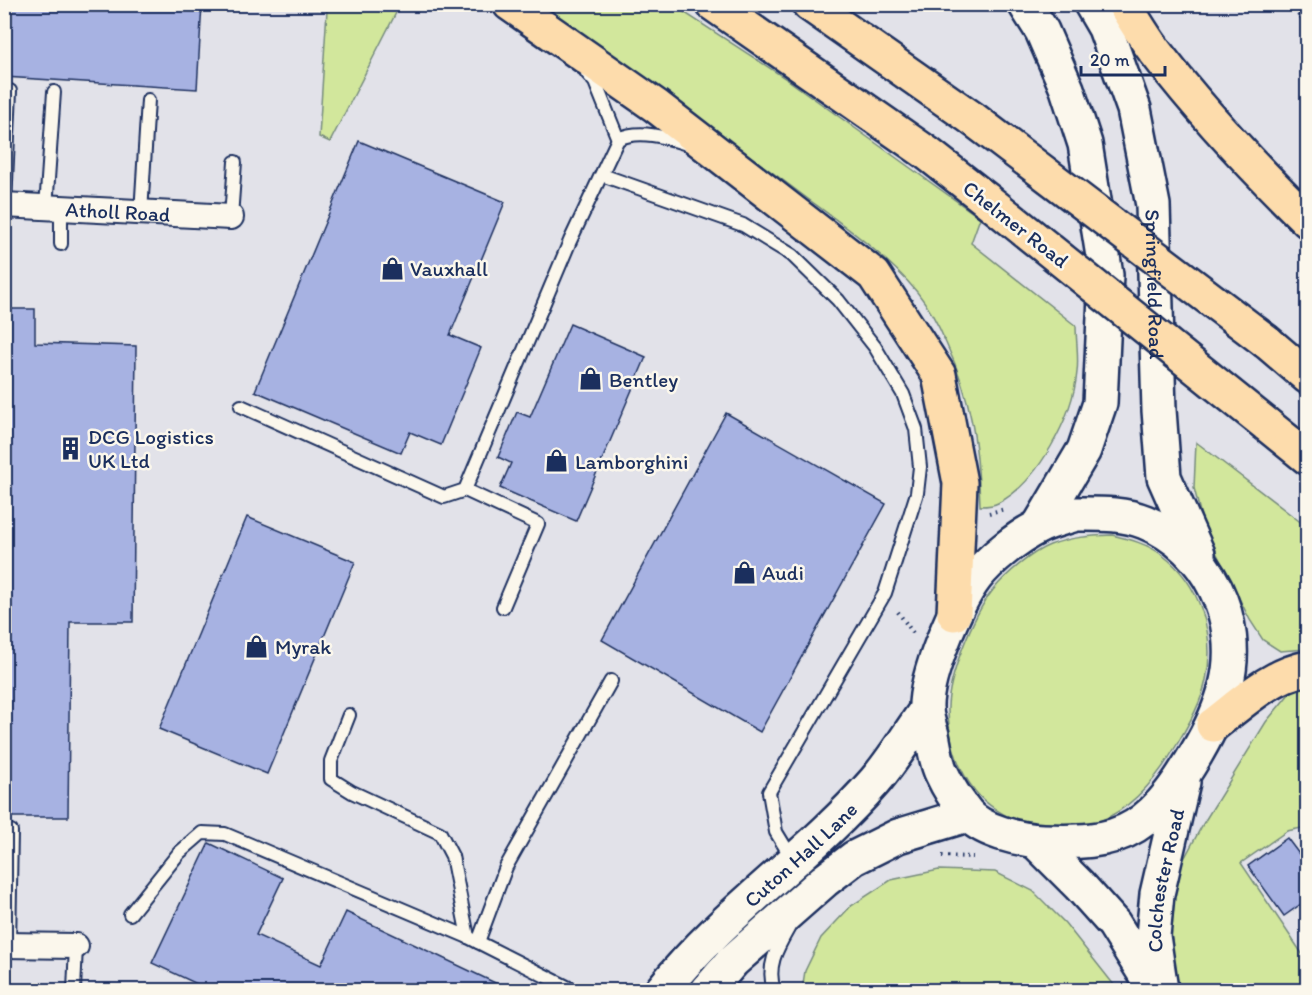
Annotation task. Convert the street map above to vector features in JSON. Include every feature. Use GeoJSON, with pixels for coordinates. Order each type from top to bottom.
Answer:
{"type":"FeatureCollection","features":[{"type":"Feature","properties":{"kind":"main road"},"geometry":{"type":"LineString","coordinates":[[510,4],[656,106],[874,275],[939,375],[960,483],[954,614]]}},
{"type":"Feature","properties":{"kind":"main road","name":"Chelmer Road"},"geometry":{"type":"LineString","coordinates":[[714,4],[927,153],[1308,458]]}},
{"type":"Feature","properties":{"kind":"main road"},"geometry":{"type":"LineString","coordinates":[[808,4],[973,119],[1267,342],[1308,377]]}},
{"type":"Feature","properties":{"kind":"main road"},"geometry":{"type":"LineString","coordinates":[[1025,4],[1041,31],[1067,89],[1085,144],[1106,275],[1100,403],[1084,450],[1039,526]]}},
{"type":"Feature","properties":{"kind":"main road","name":"Springfield Road"},"geometry":{"type":"LineString","coordinates":[[1091,4],[1105,28],[1134,109],[1153,205],[1159,410],[1164,477],[1204,567]]}},
{"type":"Feature","properties":{"kind":"main road"},"geometry":{"type":"LineString","coordinates":[[1108,4],[1156,52]]}},
{"type":"Feature","properties":{"kind":"main road"},"geometry":{"type":"LineString","coordinates":[[1124,4],[1156,52],[1204,113],[1256,170],[1308,221]]}},
{"type":"Feature","properties":{"kind":"main road"},"geometry":{"type":"LineString","coordinates":[[1076,514],[1114,514],[1144,521],[1175,537],[1204,567],[1220,598],[1231,639],[1227,684],[1213,725],[1186,771],[1161,805],[1134,826],[1106,838],[1074,842],[1035,841],[1000,835],[967,815],[941,773],[926,710],[932,671],[954,614],[976,576],[1009,546],[1039,526],[1076,514]]}},
{"type":"Feature","properties":{"kind":"main road"},"geometry":{"type":"LineString","coordinates":[[1213,725],[1264,685],[1295,670],[1308,668]]}},
{"type":"Feature","properties":{"kind":"main road","name":"Cuton Hall Lane"},"geometry":{"type":"LineString","coordinates":[[662,990],[683,964],[875,780],[926,710]]}},
{"type":"Feature","properties":{"kind":"main road","name":"Colchester Road"},"geometry":{"type":"LineString","coordinates":[[1161,990],[1153,936],[1157,894],[1186,771]]}},
{"type":"Feature","properties":{"kind":"main road","name":"Cuton Hall Lane"},"geometry":{"type":"LineString","coordinates":[[708,990],[733,961],[824,881],[854,858],[898,836],[967,815]]}},
{"type":"Feature","properties":{"kind":"main road","name":"Colchester Road"},"geometry":{"type":"LineString","coordinates":[[1035,841],[1114,924],[1155,990]]}},
{"type":"Feature","properties":{"kind":"street","name":"Atholl Road"},"geometry":{"type":"LineString","coordinates":[[5,205],[231,218]]}},
{"type":"Feature","properties":{"kind":"street"},"geometry":{"type":"LineString","coordinates":[[7,945],[76,946]]}},
{"type":"Feature","properties":{"kind":"lane"},"geometry":{"type":"LineString","coordinates":[[558,38],[595,82],[618,139]]}},
{"type":"Feature","properties":{"kind":"lane"},"geometry":{"type":"LineString","coordinates":[[5,205],[10,91]]}},
{"type":"Feature","properties":{"kind":"lane"},"geometry":{"type":"LineString","coordinates":[[54,92],[53,208],[61,244]]}},
{"type":"Feature","properties":{"kind":"lane"},"geometry":{"type":"LineString","coordinates":[[141,213],[148,100]]}},
{"type":"Feature","properties":{"kind":"lane"},"geometry":{"type":"LineString","coordinates":[[465,490],[570,241],[618,139],[627,135],[648,134],[718,154]]}},
{"type":"Feature","properties":{"kind":"lane"},"geometry":{"type":"LineString","coordinates":[[231,218],[235,162]]}},
{"type":"Feature","properties":{"kind":"lane"},"geometry":{"type":"LineString","coordinates":[[602,175],[743,225],[792,255],[838,300],[875,347],[903,394],[916,429],[921,467],[917,493],[885,593],[770,792],[776,832],[793,861]]}},
{"type":"Feature","properties":{"kind":"lane"},"geometry":{"type":"LineString","coordinates":[[241,406],[444,497],[465,490],[538,524],[503,607]]}},
{"type":"Feature","properties":{"kind":"lane"},"geometry":{"type":"LineString","coordinates":[[473,939],[506,867],[611,681]]}},
{"type":"Feature","properties":{"kind":"lane"},"geometry":{"type":"LineString","coordinates":[[349,715],[331,761],[331,779],[352,792],[440,833],[453,856],[473,939]]}},
{"type":"Feature","properties":{"kind":"lane"},"geometry":{"type":"LineString","coordinates":[[7,945],[11,831]]}},
{"type":"Feature","properties":{"kind":"lane"},"geometry":{"type":"LineString","coordinates":[[130,914],[179,853],[202,833],[225,834],[473,939],[573,990]]}},
{"type":"Feature","properties":{"kind":"lane"},"geometry":{"type":"LineString","coordinates":[[774,990],[771,982],[772,960],[788,928],[824,881]]}},
{"type":"Feature","properties":{"kind":"lane"},"geometry":{"type":"LineString","coordinates":[[74,990],[76,946]]}},
{"type":"Feature","properties":{"kind":"green space"},"geometry":{"type":"Polygon","coordinates":[[[289,4],[400,5],[330,142],[319,137],[327,10],[288,7],[289,4]]]}},
{"type":"Feature","properties":{"kind":"green space"},"geometry":{"type":"Polygon","coordinates":[[[537,5],[673,5],[788,80],[980,218],[971,243],[1076,326],[1078,366],[1069,408],[1051,446],[1027,480],[998,503],[980,506],[978,463],[968,403],[962,384],[940,330],[926,304],[904,277],[858,236],[537,5]]]}},
{"type":"Feature","properties":{"kind":"green space"},"geometry":{"type":"Polygon","coordinates":[[[1196,442],[1307,527],[1307,649],[1280,651],[1263,640],[1250,620],[1204,528],[1194,488],[1196,442]]]}},
{"type":"Feature","properties":{"kind":"green space"},"geometry":{"type":"Polygon","coordinates":[[[1112,535],[1132,540],[1157,551],[1175,567],[1195,595],[1202,611],[1209,645],[1209,663],[1204,689],[1194,714],[1169,758],[1144,790],[1124,808],[1100,821],[1081,826],[1036,825],[1017,821],[991,806],[975,791],[959,763],[952,743],[948,711],[957,665],[985,601],[998,584],[1020,564],[1043,548],[1058,542],[1081,537],[1112,535]]]}},
{"type":"Feature","properties":{"kind":"green space"},"geometry":{"type":"Polygon","coordinates":[[[1307,685],[1307,827],[1287,831],[1241,863],[1307,961],[1307,990],[1181,990],[1172,962],[1169,913],[1178,870],[1203,824],[1266,722],[1294,688],[1307,685]]]}},
{"type":"Feature","properties":{"kind":"green space"},"geometry":{"type":"Polygon","coordinates":[[[939,870],[995,872],[1033,891],[1065,923],[1118,990],[802,990],[805,971],[821,938],[851,906],[891,880],[939,870]]]}},
{"type":"Feature","properties":{"kind":"building"},"geometry":{"type":"Polygon","coordinates":[[[4,4],[202,4],[197,89],[4,77],[4,4]]]}},
{"type":"Feature","properties":{"kind":"building","name":"Vauxhall"},"geometry":{"type":"Polygon","coordinates":[[[359,141],[505,202],[450,335],[481,348],[441,445],[410,432],[401,453],[255,391],[359,141]]]}},
{"type":"Feature","properties":{"kind":"building","name":"DCG Logistics UK Ltd"},"geometry":{"type":"Polygon","coordinates":[[[4,309],[35,309],[35,343],[136,346],[133,622],[70,622],[68,817],[4,817],[4,309]]]}},
{"type":"Feature","properties":{"kind":"building"},"geometry":{"type":"Polygon","coordinates":[[[570,324],[646,357],[576,521],[500,488],[511,463],[498,457],[517,412],[530,417],[570,324]]]}},
{"type":"Feature","properties":{"kind":"building","name":"Audi"},"geometry":{"type":"Polygon","coordinates":[[[726,413],[886,504],[760,732],[602,640],[726,413]]]}},
{"type":"Feature","properties":{"kind":"building","name":"Myrak"},"geometry":{"type":"Polygon","coordinates":[[[247,517],[355,562],[267,774],[159,729],[247,517]]]}},
{"type":"Feature","properties":{"kind":"building"},"geometry":{"type":"Polygon","coordinates":[[[1287,838],[1308,866],[1308,899],[1284,916],[1248,866],[1287,838]]]}},
{"type":"Feature","properties":{"kind":"building"},"geometry":{"type":"Polygon","coordinates":[[[209,843],[283,878],[256,935],[321,965],[346,912],[510,990],[210,990],[152,963],[209,843]]]}},
{"type":"Feature","properties":{"kind":"railway"},"geometry":{"type":"LineString","coordinates":[[1289,4],[1308,25]]}},
{"type":"Feature","properties":{"kind":"place","name":"Vauxhall"},"geometry":{"type":"Point","coordinates":[392,268]}},
{"type":"Feature","properties":{"kind":"place","name":"Bentley"},"geometry":{"type":"Point","coordinates":[591,379]}},
{"type":"Feature","properties":{"kind":"place","name":"DCG Logistics UK Ltd"},"geometry":{"type":"Point","coordinates":[70,448]}},
{"type":"Feature","properties":{"kind":"place","name":"Lamborghini"},"geometry":{"type":"Point","coordinates":[557,461]}},
{"type":"Feature","properties":{"kind":"place","name":"Audi"},"geometry":{"type":"Point","coordinates":[744,572]}},
{"type":"Feature","properties":{"kind":"place","name":"Myrak"},"geometry":{"type":"Point","coordinates":[257,646]}}]}
